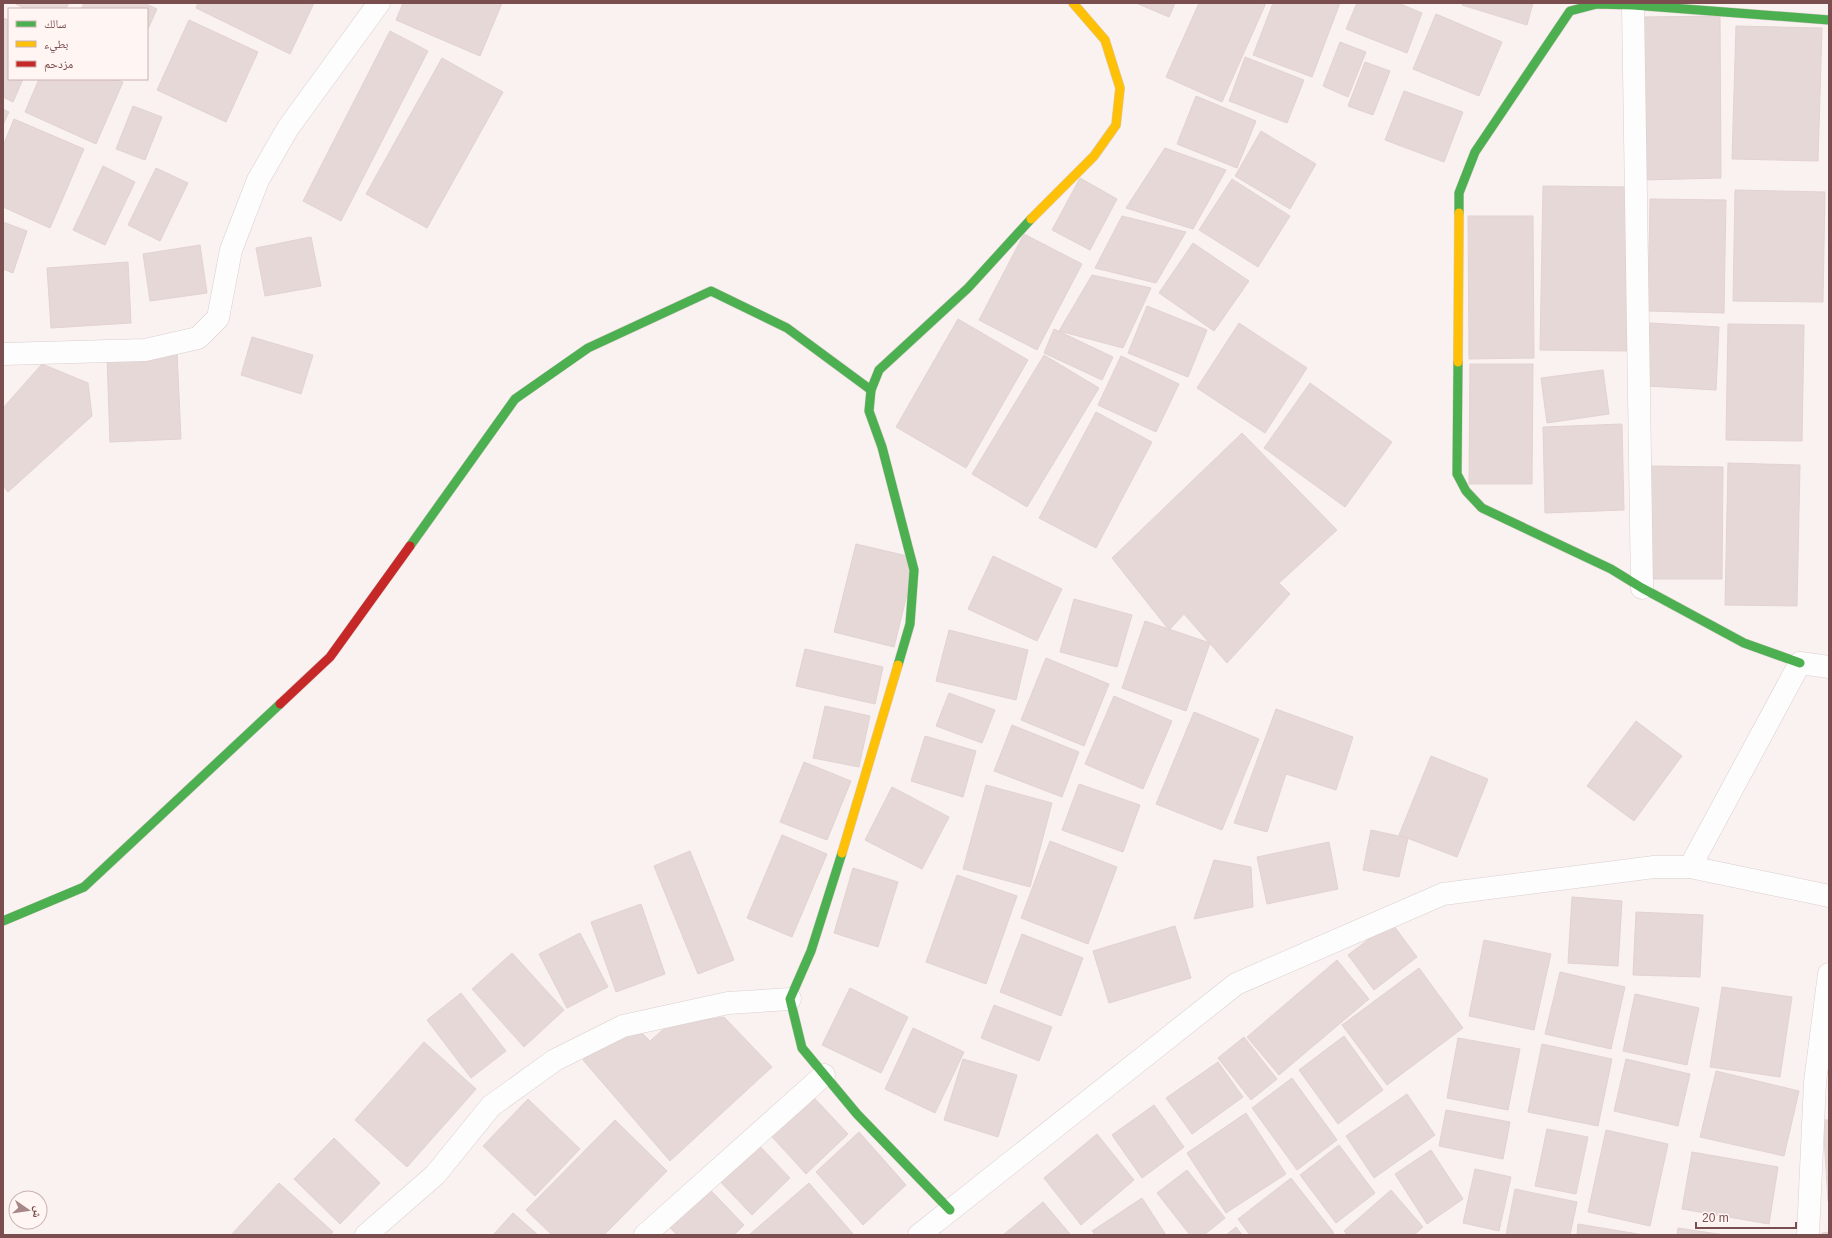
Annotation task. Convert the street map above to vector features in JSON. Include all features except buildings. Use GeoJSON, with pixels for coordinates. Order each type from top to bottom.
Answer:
{"type":"FeatureCollection","features":[{"type":"Feature","properties":{"kind":"street"},"geometry":{"type":"LineString","coordinates":[[950,1210],[857,1114],[802,1048],[790,999],[811,951],[864,781],[910,624],[914,570],[882,447],[870,411],[871,390],[879,370],[968,288],[1047,202],[1094,156],[1116,125],[1120,88],[1105,40],[1073,3]]}},
{"type":"Feature","properties":{"kind":"street"},"geometry":{"type":"LineString","coordinates":[[1829,20],[1632,5],[1597,4],[1570,11],[1476,152],[1459,193],[1457,474],[1466,491],[1482,508],[1611,569],[1642,588],[1744,644],[1800,663],[1829,667]]}},
{"type":"Feature","properties":{"kind":"street"},"geometry":{"type":"LineString","coordinates":[[1632,5],[1642,588]]}},
{"type":"Feature","properties":{"kind":"street"},"geometry":{"type":"LineString","coordinates":[[3,354],[145,350],[198,338],[218,318],[231,250],[258,180],[288,128],[371,6]]}},
{"type":"Feature","properties":{"kind":"street"},"geometry":{"type":"LineString","coordinates":[[3,920],[84,887],[330,657],[514,398],[588,348],[711,291],[787,328],[871,390]]}},
{"type":"Feature","properties":{"kind":"street"},"geometry":{"type":"LineString","coordinates":[[1690,867],[1800,663]]}},
{"type":"Feature","properties":{"kind":"street"},"geometry":{"type":"LineString","coordinates":[[918,1235],[1236,984],[1443,894],[1654,867],[1690,867],[1829,896]]}},
{"type":"Feature","properties":{"kind":"street"},"geometry":{"type":"LineString","coordinates":[[1808,1235],[1815,1082],[1829,974]]}},
{"type":"Feature","properties":{"kind":"street"},"geometry":{"type":"LineString","coordinates":[[366,1235],[435,1175],[491,1106],[555,1060],[623,1026],[728,1003],[790,999]]}},
{"type":"Feature","properties":{"kind":"street"},"geometry":{"type":"LineString","coordinates":[[645,1235],[824,1075]]}},
{"type":"Feature","properties":{"kind":"traffic: fast"},"geometry":{"type":"LineString","coordinates":[[1459,213],[1459,193],[1475,152],[1570,11],[1597,4],[1633,5],[1829,20]]}},
{"type":"Feature","properties":{"kind":"traffic: fast"},"geometry":{"type":"LineString","coordinates":[[898,665],[910,624],[914,570],[882,447],[869,411],[871,390],[879,370],[968,288],[1031,219]]}},
{"type":"Feature","properties":{"kind":"traffic: fast"},"geometry":{"type":"LineString","coordinates":[[410,546],[515,399],[588,348],[711,291],[787,328],[871,390]]}},
{"type":"Feature","properties":{"kind":"traffic: fast"},"geometry":{"type":"LineString","coordinates":[[1458,362],[1457,474],[1466,491],[1482,508],[1611,569],[1642,588],[1744,643],[1800,663]]}},
{"type":"Feature","properties":{"kind":"traffic: fast"},"geometry":{"type":"LineString","coordinates":[[3,921],[84,887],[280,704]]}},
{"type":"Feature","properties":{"kind":"traffic: fast"},"geometry":{"type":"LineString","coordinates":[[842,853],[811,951],[790,999],[802,1048],[857,1114],[950,1210]]}},
{"type":"Feature","properties":{"kind":"traffic: slow"},"geometry":{"type":"LineString","coordinates":[[1031,219],[1094,156],[1116,125],[1120,88],[1105,40],[1073,3]]}},
{"type":"Feature","properties":{"kind":"traffic: slow"},"geometry":{"type":"LineString","coordinates":[[1458,362],[1459,213]]}},
{"type":"Feature","properties":{"kind":"traffic: slow"},"geometry":{"type":"LineString","coordinates":[[842,853],[898,665]]}},
{"type":"Feature","properties":{"kind":"traffic: jam"},"geometry":{"type":"LineString","coordinates":[[280,704],[330,657],[410,546]]}}]}
